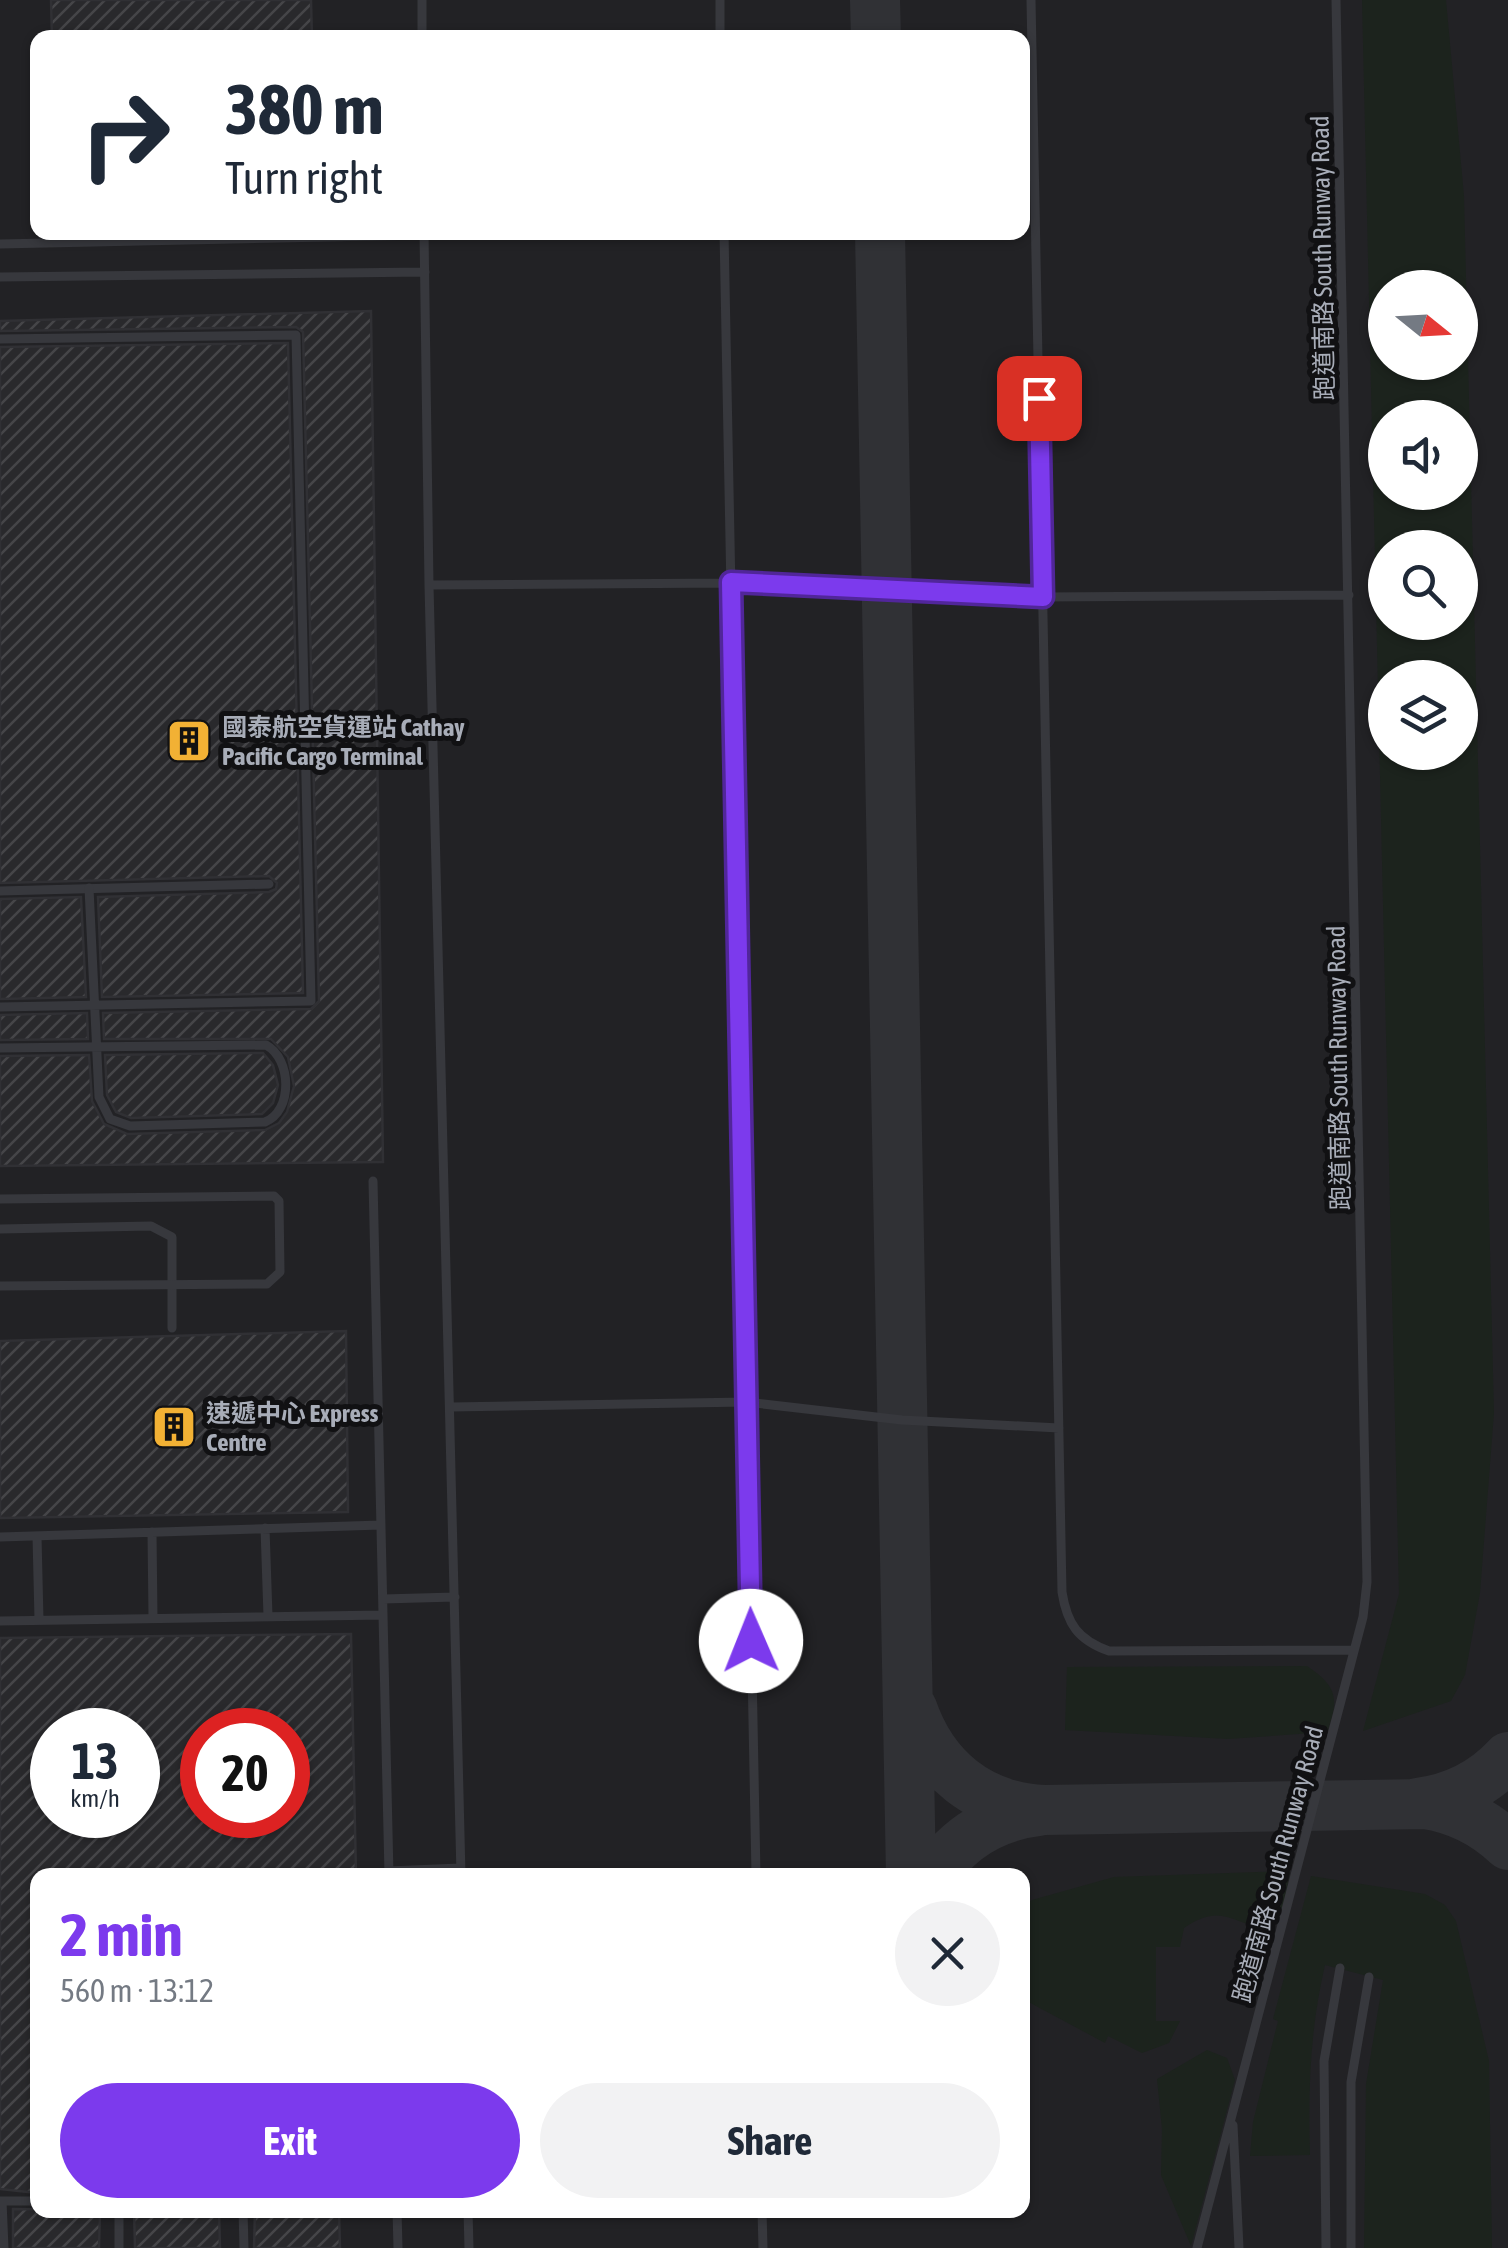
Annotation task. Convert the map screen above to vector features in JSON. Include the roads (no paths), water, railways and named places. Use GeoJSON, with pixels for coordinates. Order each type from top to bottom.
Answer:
{"type":"FeatureCollection","features":[{"type":"Feature","properties":{"kind":"lane"},"geometry":{"type":"LineString","coordinates":[[422,0],[422,30]]}},
{"type":"Feature","properties":{"kind":"lane"},"geometry":{"type":"LineString","coordinates":[[720,0],[720,30]]}},
{"type":"Feature","properties":{"kind":"lane"},"geometry":{"type":"LineString","coordinates":[[1031,0],[1066,1617],[1076,1633],[1109,1652],[1354,1650]]}},
{"type":"Feature","properties":{"kind":"lane","name":"跑道南路 South Runway Road"},"geometry":{"type":"LineString","coordinates":[[1197,2248],[1354,1650],[1367,1582],[1336,0]]}},
{"type":"Feature","properties":{"kind":"lane"},"geometry":{"type":"LineString","coordinates":[[0,244],[170,240]]}},
{"type":"Feature","properties":{"kind":"lane"},"geometry":{"type":"LineString","coordinates":[[424,240],[460,1868]]}},
{"type":"Feature","properties":{"kind":"lane"},"geometry":{"type":"LineString","coordinates":[[724,240],[756,1868]]}},
{"type":"Feature","properties":{"kind":"lane"},"geometry":{"type":"LineString","coordinates":[[0,277],[425,272]]}},
{"type":"Feature","properties":{"kind":"lane"},"geometry":{"type":"LineString","coordinates":[[0,339],[296,335],[311,1001],[0,1007]]}},
{"type":"Feature","properties":{"kind":"lane"},"geometry":{"type":"LineString","coordinates":[[429,585],[731,582],[1043,597],[1349,595]]}},
{"type":"Feature","properties":{"kind":"lane"},"geometry":{"type":"LineString","coordinates":[[0,890],[269,884]]}},
{"type":"Feature","properties":{"kind":"lane"},"geometry":{"type":"LineString","coordinates":[[0,1048],[70,1046],[88,1046],[106,1046],[123,1046],[266,1045],[277,1051],[283,1064],[284,1106],[278,1117],[266,1122],[130,1126],[110,1118],[99,1098],[97,1060],[96,1040],[94,984],[92,964],[89,888]]}},
{"type":"Feature","properties":{"kind":"lane"},"geometry":{"type":"LineString","coordinates":[[373,1181],[389,1868]]}},
{"type":"Feature","properties":{"kind":"lane"},"geometry":{"type":"LineString","coordinates":[[0,1199],[274,1196],[278,1201],[280,1272],[267,1284],[0,1286]]}},
{"type":"Feature","properties":{"kind":"lane"},"geometry":{"type":"LineString","coordinates":[[0,1229],[151,1226],[172,1238],[172,1328]]}},
{"type":"Feature","properties":{"kind":"lane"},"geometry":{"type":"LineString","coordinates":[[450,1406],[746,1402],[902,1420],[1059,1428]]}},
{"type":"Feature","properties":{"kind":"lane"},"geometry":{"type":"LineString","coordinates":[[0,1537],[381,1525]]}},
{"type":"Feature","properties":{"kind":"lane"},"geometry":{"type":"LineString","coordinates":[[265,1528],[268,1616]]}},
{"type":"Feature","properties":{"kind":"lane"},"geometry":{"type":"LineString","coordinates":[[152,1532],[154,1618]]}},
{"type":"Feature","properties":{"kind":"lane"},"geometry":{"type":"LineString","coordinates":[[37,1536],[38,1620]]}},
{"type":"Feature","properties":{"kind":"lane"},"geometry":{"type":"LineString","coordinates":[[382,1599],[455,1597]]}},
{"type":"Feature","properties":{"kind":"lane"},"geometry":{"type":"LineString","coordinates":[[0,1621],[383,1614]]}},
{"type":"Feature","properties":{"kind":"lane"},"geometry":{"type":"LineString","coordinates":[[1326,2248],[1324,2061],[1340,1968]]}},
{"type":"Feature","properties":{"kind":"lane"},"geometry":{"type":"LineString","coordinates":[[1351,2248],[1352,2082],[1369,1976]]}},
{"type":"Feature","properties":{"kind":"lane","name":"跑道南路 South Runway Road"},"geometry":{"type":"LineString","coordinates":[[1233,2118],[1240,2248]]}},
{"type":"Feature","properties":{"kind":"lane"},"geometry":{"type":"LineString","coordinates":[[4,2248],[1,2202],[30,2201]]}},
{"type":"Feature","properties":{"kind":"lane"},"geometry":{"type":"LineString","coordinates":[[118,2218],[120,2248]]}},
{"type":"Feature","properties":{"kind":"lane"},"geometry":{"type":"LineString","coordinates":[[244,2218],[244,2248]]}},
{"type":"Feature","properties":{"kind":"lane"},"geometry":{"type":"LineString","coordinates":[[397,2218],[398,2248]]}},
{"type":"Feature","properties":{"kind":"lane"},"geometry":{"type":"LineString","coordinates":[[468,2218],[468,2248]]}},
{"type":"Feature","properties":{"kind":"lane"},"geometry":{"type":"LineString","coordinates":[[762,2218],[763,2248]]}},
{"type":"Feature","properties":{"kind":"place","name":"國泰航空貨運站 Cathay Pacific Cargo Terminal"},"geometry":{"type":"Point","coordinates":[189,741]}},
{"type":"Feature","properties":{"kind":"place","name":"速遞中心 Express Centre"},"geometry":{"type":"Point","coordinates":[174,1427]}}]}
